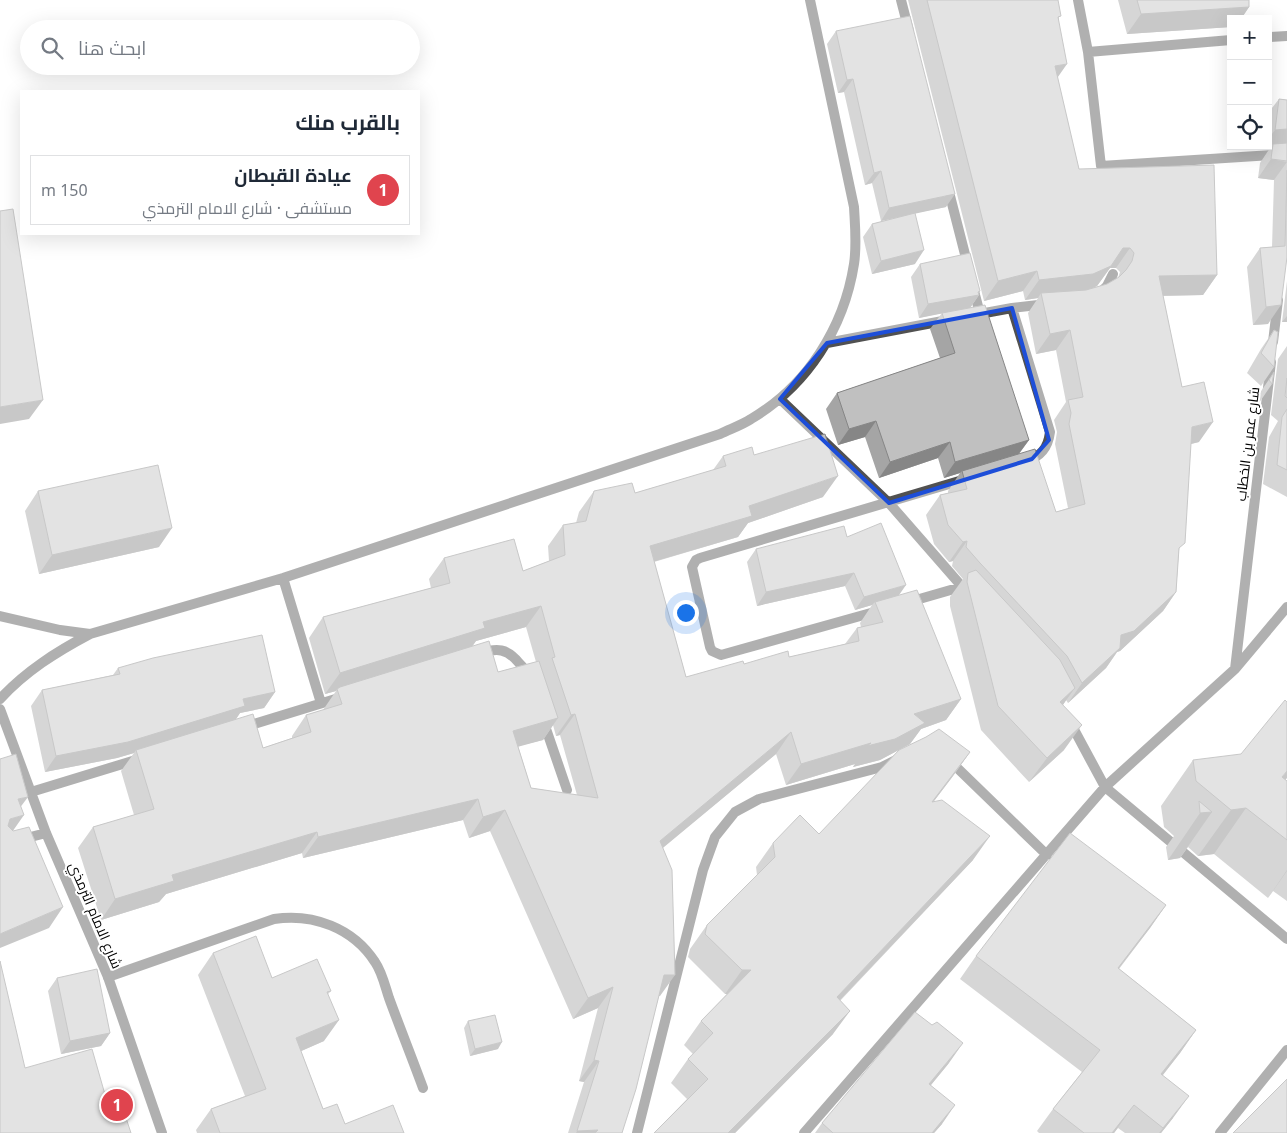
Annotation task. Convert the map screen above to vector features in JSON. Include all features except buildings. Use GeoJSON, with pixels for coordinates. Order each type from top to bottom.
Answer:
{"type":"FeatureCollection","features":[{"type":"Feature","properties":{"kind":"street"},"geometry":{"type":"LineString","coordinates":[[0,699],[17,681],[40,663],[90,634],[283,578],[720,434],[751,419],[780,399],[798,382],[827,343],[840,318],[849,291],[854,263],[856,235],[854,206],[810,0]]}},
{"type":"Feature","properties":{"kind":"street"},"geometry":{"type":"LineString","coordinates":[[901,0],[911,38]]}},
{"type":"Feature","properties":{"kind":"street"},"geometry":{"type":"LineString","coordinates":[[1078,0],[1088,52],[1101,166],[1287,154]]}},
{"type":"Feature","properties":{"kind":"street"},"geometry":{"type":"LineString","coordinates":[[1272,37],[1287,36]]}},
{"type":"Feature","properties":{"kind":"street"},"geometry":{"type":"LineString","coordinates":[[1088,52],[1227,40]]}},
{"type":"Feature","properties":{"kind":"street"},"geometry":{"type":"LineString","coordinates":[[947,181],[980,314]]}},
{"type":"Feature","properties":{"kind":"street"},"geometry":{"type":"LineString","coordinates":[[1091,297],[1102,291],[1114,274]]}},
{"type":"Feature","properties":{"kind":"street","name":"شارع عمر بن الخطاب"},"geometry":{"type":"LineString","coordinates":[[1235,669],[1279,290]]}},
{"type":"Feature","properties":{"kind":"street"},"geometry":{"type":"LineString","coordinates":[[827,343],[1012,308],[1060,303]]}},
{"type":"Feature","properties":{"kind":"street"},"geometry":{"type":"LineString","coordinates":[[1012,308],[1050,432],[1049,440],[1040,455],[1014,465]]}},
{"type":"Feature","properties":{"kind":"street"},"geometry":{"type":"LineString","coordinates":[[780,399],[888,503],[975,601]]}},
{"type":"Feature","properties":{"kind":"street"},"geometry":{"type":"LineString","coordinates":[[961,587],[721,656],[712,651],[710,646],[692,567],[696,560],[700,558],[978,476]]}},
{"type":"Feature","properties":{"kind":"street"},"geometry":{"type":"LineString","coordinates":[[283,578],[321,703]]}},
{"type":"Feature","properties":{"kind":"street"},"geometry":{"type":"LineString","coordinates":[[804,1133],[1105,787],[1235,669],[1287,607]]}},
{"type":"Feature","properties":{"kind":"street"},"geometry":{"type":"LineString","coordinates":[[0,616],[60,630],[90,634]]}},
{"type":"Feature","properties":{"kind":"street"},"geometry":{"type":"LineString","coordinates":[[472,656],[491,650],[508,652],[514,656],[525,670],[531,682]]}},
{"type":"Feature","properties":{"kind":"street"},"geometry":{"type":"LineString","coordinates":[[237,729],[349,694]]}},
{"type":"Feature","properties":{"kind":"street","name":"شارع الامام الترمذي"},"geometry":{"type":"LineString","coordinates":[[0,709],[46,833],[108,977],[162,1133]]}},
{"type":"Feature","properties":{"kind":"street"},"geometry":{"type":"LineString","coordinates":[[540,709],[567,790]]}},
{"type":"Feature","properties":{"kind":"street"},"geometry":{"type":"LineString","coordinates":[[1066,714],[1105,787],[1287,939]]}},
{"type":"Feature","properties":{"kind":"street"},"geometry":{"type":"LineString","coordinates":[[941,752],[1047,855]]}},
{"type":"Feature","properties":{"kind":"street"},"geometry":{"type":"LineString","coordinates":[[31,792],[152,755]]}},
{"type":"Feature","properties":{"kind":"street"},"geometry":{"type":"LineString","coordinates":[[637,1133],[703,870],[714,837],[735,812],[759,799],[882,767],[906,755]]}},
{"type":"Feature","properties":{"kind":"street"},"geometry":{"type":"LineString","coordinates":[[0,845],[46,833]]}},
{"type":"Feature","properties":{"kind":"street"},"geometry":{"type":"LineString","coordinates":[[108,977],[274,918],[290,916],[321,921],[335,926],[348,934],[375,962],[423,1088]]}},
{"type":"Feature","properties":{"kind":"street"},"geometry":{"type":"LineString","coordinates":[[1220,1133],[1287,1050]]}},
{"type":"Feature","properties":{"kind":"highlighted area"},"geometry":{"type":"Polygon","coordinates":[[[1012,308],[1049,440],[1032,459],[889,503],[780,399],[827,343],[1012,308]]]}},
{"type":"Feature","properties":{"kind":"place","name":"عيادة القبطان"},"geometry":{"type":"Point","coordinates":[117,1105]}}]}
